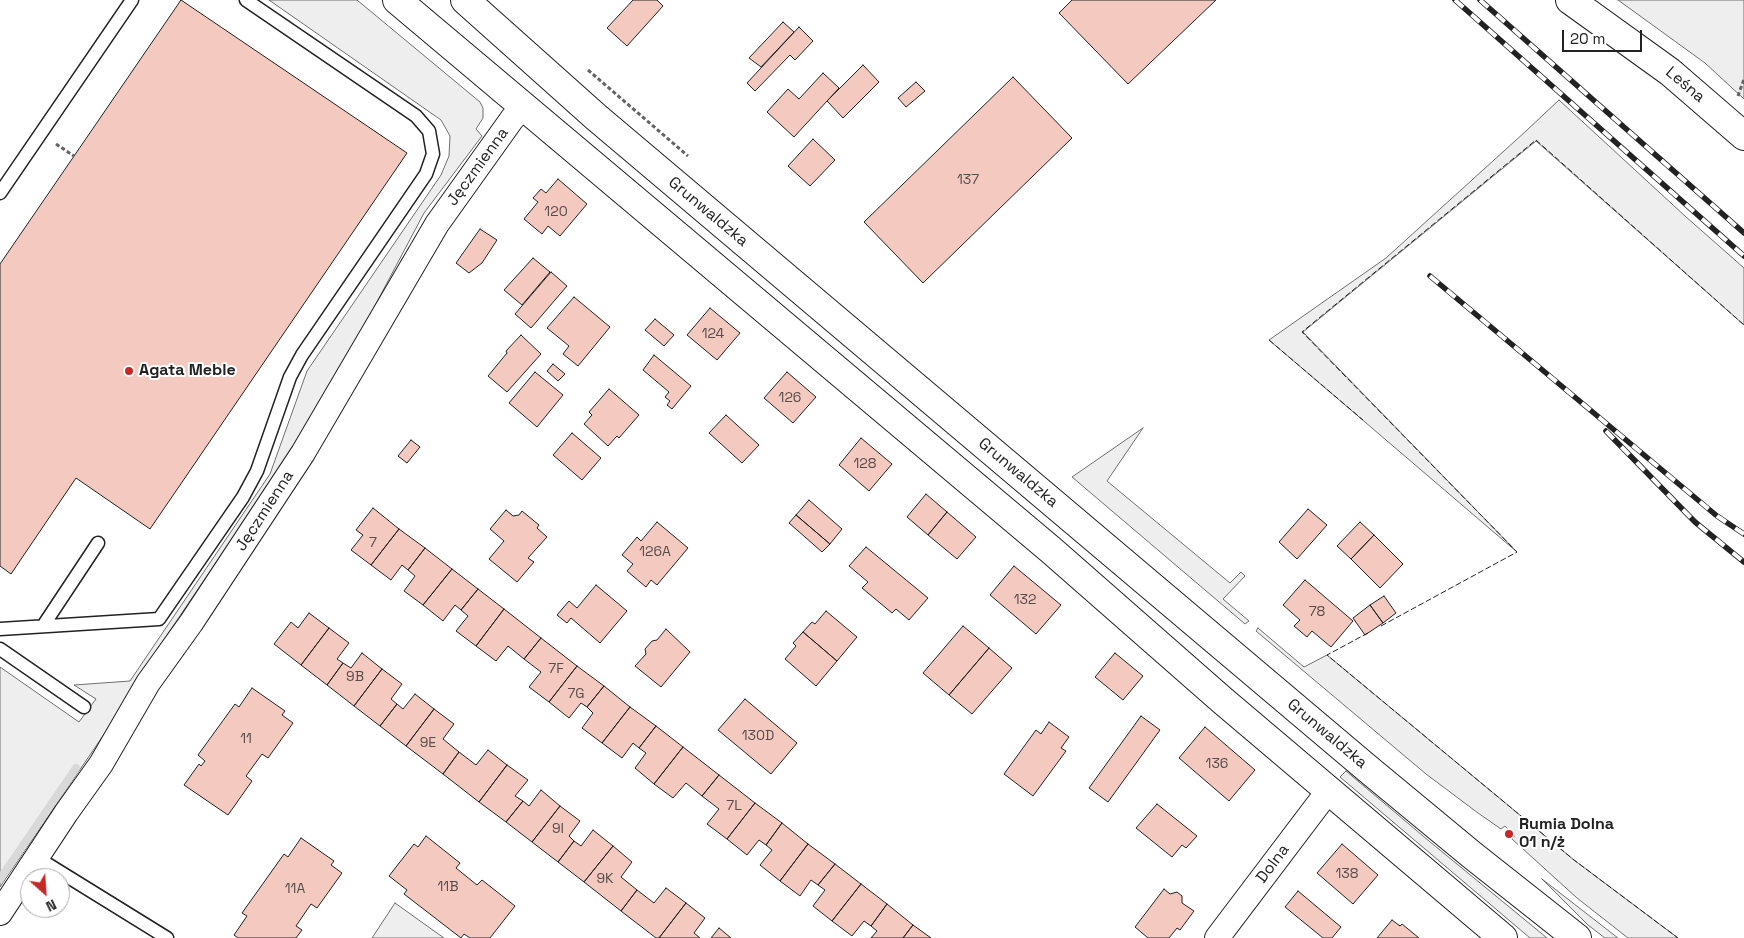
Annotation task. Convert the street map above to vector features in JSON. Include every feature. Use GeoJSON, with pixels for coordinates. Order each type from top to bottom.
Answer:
{"type":"FeatureCollection","features":[{"type":"Feature","properties":{"kind":"main road"},"geometry":{"type":"LineString","coordinates":[[397,0],[1051,550],[1222,700],[1503,938]]}},
{"type":"Feature","properties":{"kind":"main road","name":"Grunwaldzka"},"geometry":{"type":"LineString","coordinates":[[465,0],[596,117],[1368,769],[1577,938]]}},
{"type":"Feature","properties":{"kind":"main road","name":"Leśna"},"geometry":{"type":"LineString","coordinates":[[1570,0],[1624,37],[1670,72],[1744,136]]}},
{"type":"Feature","properties":{"kind":"street","name":"Jęczmienna"},"geometry":{"type":"LineString","coordinates":[[0,913],[36,857],[101,764],[148,683],[191,622],[303,453],[437,224],[512,119],[524,106]]}},
{"type":"Feature","properties":{"kind":"street","name":"Dolna"},"geometry":{"type":"LineString","coordinates":[[1217,938],[1329,790]]}},
{"type":"Feature","properties":{"kind":"lane"},"geometry":{"type":"LineString","coordinates":[[0,193],[132,0]]}},
{"type":"Feature","properties":{"kind":"lane"},"geometry":{"type":"LineString","coordinates":[[0,629],[159,619],[258,471],[290,377],[298,362],[426,174],[433,154],[429,131],[416,116],[246,0]]}},
{"type":"Feature","properties":{"kind":"lane"},"geometry":{"type":"LineString","coordinates":[[43,626],[98,543]]}},
{"type":"Feature","properties":{"kind":"lane"},"geometry":{"type":"LineString","coordinates":[[0,650],[84,707]]}},
{"type":"Feature","properties":{"kind":"lane"},"geometry":{"type":"LineString","coordinates":[[36,857],[167,938]]}},
{"type":"Feature","properties":{"kind":"path"},"geometry":{"type":"LineString","coordinates":[[1736,104],[1744,79]]}},
{"type":"Feature","properties":{"kind":"shaded area"},"geometry":{"type":"Polygon","coordinates":[[[269,0],[357,0],[480,102],[483,108],[483,118],[476,129],[482,136],[424,213],[360,334],[285,461],[133,685],[111,724],[0,887],[0,667],[79,722],[96,699],[74,685],[130,681],[270,474],[307,371],[441,175],[449,156],[450,136],[441,120],[269,0]]]}},
{"type":"Feature","properties":{"kind":"shaded area"},"geometry":{"type":"Polygon","coordinates":[[[1618,0],[1744,0],[1744,99],[1705,63],[1618,0]]]}},
{"type":"Feature","properties":{"kind":"shaded area"},"geometry":{"type":"Polygon","coordinates":[[[1559,100],[1744,268],[1744,325],[1536,141],[1303,332],[1517,552],[1269,340],[1386,258],[1559,100]]]}},
{"type":"Feature","properties":{"kind":"shaded area"},"geometry":{"type":"Polygon","coordinates":[[[1143,428],[1107,481],[1230,583],[1241,572],[1245,576],[1223,599],[1249,621],[1245,624],[1072,477],[1143,428]]]}},
{"type":"Feature","properties":{"kind":"shaded area"},"geometry":{"type":"Polygon","coordinates":[[[1258,628],[1304,667],[1327,655],[1574,860],[1678,938],[1628,938],[1577,898],[1512,839],[1515,836],[1505,826],[1501,829],[1426,774],[1256,631],[1258,628]]]}},
{"type":"Feature","properties":{"kind":"shaded area"},"geometry":{"type":"Polygon","coordinates":[[[1346,771],[1547,938],[1530,938],[1340,777],[1346,771]]]}},
{"type":"Feature","properties":{"kind":"shaded area"},"geometry":{"type":"Polygon","coordinates":[[[1542,879],[1618,938],[1605,938],[1588,925],[1542,879]]]}},
{"type":"Feature","properties":{"kind":"shaded area"},"geometry":{"type":"Polygon","coordinates":[[[395,903],[444,938],[372,938],[395,903]]]}},
{"type":"Feature","properties":{"kind":"building","name":"Agata Meble"},"geometry":{"type":"Polygon","coordinates":[[[181,0],[407,153],[150,529],[76,478],[11,574],[0,566],[0,264],[181,0]]]}},
{"type":"Feature","properties":{"kind":"building"},"geometry":{"type":"Polygon","coordinates":[[[633,0],[657,0],[663,6],[627,46],[607,28],[633,0]]]}},
{"type":"Feature","properties":{"kind":"building"},"geometry":{"type":"Polygon","coordinates":[[[1072,0],[1216,0],[1128,84],[1059,13],[1072,0]]]}},
{"type":"Feature","properties":{"kind":"building"},"geometry":{"type":"Polygon","coordinates":[[[783,22],[794,32],[761,67],[749,58],[783,22]]]}},
{"type":"Feature","properties":{"kind":"building"},"geometry":{"type":"Polygon","coordinates":[[[799,27],[813,41],[795,60],[790,55],[755,91],[747,83],[799,27]]]}},
{"type":"Feature","properties":{"kind":"building"},"geometry":{"type":"Polygon","coordinates":[[[863,65],[879,82],[843,118],[827,101],[863,65]]]}},
{"type":"Feature","properties":{"kind":"building"},"geometry":{"type":"Polygon","coordinates":[[[823,73],[839,88],[794,137],[767,112],[788,89],[799,99],[823,73]]]}},
{"type":"Feature","properties":{"kind":"building"},"geometry":{"type":"Polygon","coordinates":[[[1013,77],[1072,138],[923,283],[864,222],[1013,77]]]}},
{"type":"Feature","properties":{"kind":"building"},"geometry":{"type":"Polygon","coordinates":[[[916,82],[925,91],[906,107],[898,98],[916,82]]]}},
{"type":"Feature","properties":{"kind":"building"},"geometry":{"type":"Polygon","coordinates":[[[813,139],[835,160],[810,186],[788,166],[813,139]]]}},
{"type":"Feature","properties":{"kind":"building"},"geometry":{"type":"Polygon","coordinates":[[[558,179],[587,204],[560,236],[548,226],[542,234],[524,219],[538,202],[533,198],[541,189],[546,193],[558,179]]]}},
{"type":"Feature","properties":{"kind":"building"},"geometry":{"type":"Polygon","coordinates":[[[480,229],[497,240],[482,263],[469,273],[456,263],[480,229]]]}},
{"type":"Feature","properties":{"kind":"building"},"geometry":{"type":"Polygon","coordinates":[[[533,258],[550,272],[522,305],[504,290],[533,258]]]}},
{"type":"Feature","properties":{"kind":"building"},"geometry":{"type":"Polygon","coordinates":[[[551,272],[567,286],[531,328],[515,314],[551,272]]]}},
{"type":"Feature","properties":{"kind":"building"},"geometry":{"type":"Polygon","coordinates":[[[574,297],[610,327],[578,366],[563,354],[569,346],[547,328],[574,297]]]}},
{"type":"Feature","properties":{"kind":"building"},"geometry":{"type":"Polygon","coordinates":[[[710,308],[740,333],[717,360],[687,335],[710,308]]]}},
{"type":"Feature","properties":{"kind":"building"},"geometry":{"type":"Polygon","coordinates":[[[655,319],[674,335],[664,346],[645,330],[655,319]]]}},
{"type":"Feature","properties":{"kind":"building"},"geometry":{"type":"Polygon","coordinates":[[[521,335],[541,354],[507,392],[488,376],[507,353],[506,351],[521,335]]]}},
{"type":"Feature","properties":{"kind":"building"},"geometry":{"type":"Polygon","coordinates":[[[654,355],[691,386],[672,409],[667,405],[670,401],[665,397],[669,392],[643,370],[654,355]]]}},
{"type":"Feature","properties":{"kind":"building"},"geometry":{"type":"Polygon","coordinates":[[[553,364],[565,374],[558,381],[547,371],[553,364]]]}},
{"type":"Feature","properties":{"kind":"building"},"geometry":{"type":"Polygon","coordinates":[[[535,372],[563,395],[537,427],[509,403],[535,372]]]}},
{"type":"Feature","properties":{"kind":"building"},"geometry":{"type":"Polygon","coordinates":[[[787,372],[816,397],[793,423],[764,398],[787,372]]]}},
{"type":"Feature","properties":{"kind":"building"},"geometry":{"type":"Polygon","coordinates":[[[609,389],[639,415],[619,438],[617,436],[608,446],[584,424],[592,415],[589,412],[609,389]]]}},
{"type":"Feature","properties":{"kind":"building"},"geometry":{"type":"Polygon","coordinates":[[[726,415],[759,445],[742,463],[709,433],[726,415]]]}},
{"type":"Feature","properties":{"kind":"building"},"geometry":{"type":"Polygon","coordinates":[[[572,433],[601,458],[582,480],[553,455],[572,433]]]}},
{"type":"Feature","properties":{"kind":"building"},"geometry":{"type":"Polygon","coordinates":[[[861,438],[892,464],[869,491],[839,465],[861,438]]]}},
{"type":"Feature","properties":{"kind":"building"},"geometry":{"type":"Polygon","coordinates":[[[411,440],[420,447],[407,463],[398,456],[411,440]]]}},
{"type":"Feature","properties":{"kind":"building"},"geometry":{"type":"Polygon","coordinates":[[[926,494],[947,512],[928,535],[907,517],[926,494]]]}},
{"type":"Feature","properties":{"kind":"building"},"geometry":{"type":"Polygon","coordinates":[[[809,500],[842,529],[830,544],[796,515],[809,500]]]}},
{"type":"Feature","properties":{"kind":"building"},"geometry":{"type":"Polygon","coordinates":[[[373,508],[399,529],[371,565],[351,550],[363,535],[356,530],[373,508]]]}},
{"type":"Feature","properties":{"kind":"building"},"geometry":{"type":"Polygon","coordinates":[[[1308,509],[1327,525],[1297,559],[1279,542],[1308,509]]]}},
{"type":"Feature","properties":{"kind":"building"},"geometry":{"type":"Polygon","coordinates":[[[506,510],[513,516],[519,515],[522,511],[539,525],[537,528],[547,537],[528,558],[534,562],[517,582],[489,559],[504,541],[490,529],[506,510]]]}},
{"type":"Feature","properties":{"kind":"building"},"geometry":{"type":"Polygon","coordinates":[[[947,512],[976,537],[957,559],[928,535],[947,512]]]}},
{"type":"Feature","properties":{"kind":"building"},"geometry":{"type":"Polygon","coordinates":[[[796,515],[830,544],[822,552],[789,523],[796,515]]]}},
{"type":"Feature","properties":{"kind":"building"},"geometry":{"type":"Polygon","coordinates":[[[657,522],[688,548],[657,585],[651,580],[646,587],[627,571],[633,564],[622,555],[637,537],[641,541],[657,522]]]}},
{"type":"Feature","properties":{"kind":"building"},"geometry":{"type":"Polygon","coordinates":[[[1360,522],[1374,535],[1351,559],[1337,546],[1360,522]]]}},
{"type":"Feature","properties":{"kind":"building"},"geometry":{"type":"Polygon","coordinates":[[[399,529],[425,548],[408,570],[402,565],[391,580],[371,565],[399,529]]]}},
{"type":"Feature","properties":{"kind":"building"},"geometry":{"type":"Polygon","coordinates":[[[1374,535],[1403,564],[1380,588],[1351,559],[1374,535]]]}},
{"type":"Feature","properties":{"kind":"building"},"geometry":{"type":"Polygon","coordinates":[[[866,547],[928,598],[909,620],[896,609],[892,613],[862,588],[868,582],[849,566],[866,547]]]}},
{"type":"Feature","properties":{"kind":"building"},"geometry":{"type":"Polygon","coordinates":[[[425,548],[452,569],[423,605],[404,591],[415,576],[408,570],[425,548]]]}},
{"type":"Feature","properties":{"kind":"building"},"geometry":{"type":"Polygon","coordinates":[[[1014,566],[1061,605],[1036,634],[990,595],[1014,566]]]}},
{"type":"Feature","properties":{"kind":"building"},"geometry":{"type":"Polygon","coordinates":[[[452,569],[478,589],[461,610],[455,605],[443,621],[423,605],[452,569]]]}},
{"type":"Feature","properties":{"kind":"building"},"geometry":{"type":"Polygon","coordinates":[[[1305,580],[1353,621],[1331,647],[1312,631],[1307,637],[1294,626],[1300,620],[1283,605],[1305,580]]]}},
{"type":"Feature","properties":{"kind":"building"},"geometry":{"type":"Polygon","coordinates":[[[596,585],[627,611],[600,643],[571,618],[567,623],[557,615],[569,601],[577,608],[596,585]]]}},
{"type":"Feature","properties":{"kind":"building"},"geometry":{"type":"Polygon","coordinates":[[[478,589],[504,609],[476,646],[456,631],[468,616],[461,610],[478,589]]]}},
{"type":"Feature","properties":{"kind":"building"},"geometry":{"type":"Polygon","coordinates":[[[1384,596],[1396,613],[1383,623],[1370,605],[1384,596]]]}},
{"type":"Feature","properties":{"kind":"building"},"geometry":{"type":"Polygon","coordinates":[[[1370,605],[1383,623],[1365,635],[1353,618],[1370,605]]]}},
{"type":"Feature","properties":{"kind":"building"},"geometry":{"type":"Polygon","coordinates":[[[504,609],[541,638],[524,659],[508,646],[496,661],[476,646],[504,609]]]}},
{"type":"Feature","properties":{"kind":"building"},"geometry":{"type":"Polygon","coordinates":[[[826,611],[857,637],[837,661],[803,632],[812,622],[815,624],[826,611]]]}},
{"type":"Feature","properties":{"kind":"building"},"geometry":{"type":"Polygon","coordinates":[[[309,613],[329,628],[301,665],[274,644],[291,622],[298,628],[309,613]]]}},
{"type":"Feature","properties":{"kind":"building"},"geometry":{"type":"Polygon","coordinates":[[[963,626],[989,648],[949,695],[923,673],[963,626]]]}},
{"type":"Feature","properties":{"kind":"building"},"geometry":{"type":"Polygon","coordinates":[[[329,628],[349,643],[337,659],[343,663],[327,685],[301,665],[329,628]]]}},
{"type":"Feature","properties":{"kind":"building"},"geometry":{"type":"Polygon","coordinates":[[[666,629],[690,652],[661,687],[635,666],[646,654],[645,649],[652,641],[657,640],[666,629]]]}},
{"type":"Feature","properties":{"kind":"building"},"geometry":{"type":"Polygon","coordinates":[[[803,632],[837,661],[816,686],[785,659],[796,646],[793,643],[803,632]]]}},
{"type":"Feature","properties":{"kind":"building"},"geometry":{"type":"Polygon","coordinates":[[[541,638],[577,666],[549,702],[529,687],[541,672],[524,659],[541,638]]]}},
{"type":"Feature","properties":{"kind":"building"},"geometry":{"type":"Polygon","coordinates":[[[989,648],[1012,668],[972,714],[949,695],[989,648]]]}},
{"type":"Feature","properties":{"kind":"building"},"geometry":{"type":"Polygon","coordinates":[[[362,653],[382,669],[354,706],[327,685],[343,663],[351,668],[362,653]]]}},
{"type":"Feature","properties":{"kind":"building"},"geometry":{"type":"Polygon","coordinates":[[[1115,653],[1143,676],[1123,700],[1095,677],[1115,653]]]}},
{"type":"Feature","properties":{"kind":"building"},"geometry":{"type":"Polygon","coordinates":[[[577,666],[604,686],[587,707],[581,703],[569,718],[549,702],[577,666]]]}},
{"type":"Feature","properties":{"kind":"building"},"geometry":{"type":"Polygon","coordinates":[[[382,669],[402,684],[391,699],[397,704],[380,726],[354,706],[382,669]]]}},
{"type":"Feature","properties":{"kind":"building"},"geometry":{"type":"Polygon","coordinates":[[[604,686],[630,707],[602,743],[582,728],[593,713],[587,707],[604,686]]]}},
{"type":"Feature","properties":{"kind":"building"},"geometry":{"type":"Polygon","coordinates":[[[252,688],[285,711],[282,715],[293,723],[268,758],[262,754],[246,776],[252,781],[228,815],[184,785],[199,764],[201,766],[205,761],[198,755],[235,704],[239,707],[252,688]]]}},
{"type":"Feature","properties":{"kind":"building"},"geometry":{"type":"Polygon","coordinates":[[[415,694],[434,709],[406,746],[380,726],[397,704],[403,709],[415,694]]]}},
{"type":"Feature","properties":{"kind":"building"},"geometry":{"type":"Polygon","coordinates":[[[745,699],[797,743],[771,774],[718,730],[745,699]]]}},
{"type":"Feature","properties":{"kind":"building"},"geometry":{"type":"Polygon","coordinates":[[[630,707],[656,726],[639,748],[633,743],[622,758],[602,743],[630,707]]]}},
{"type":"Feature","properties":{"kind":"building"},"geometry":{"type":"Polygon","coordinates":[[[434,709],[454,724],[443,739],[459,752],[443,774],[406,746],[434,709]]]}},
{"type":"Feature","properties":{"kind":"building"},"geometry":{"type":"Polygon","coordinates":[[[1141,716],[1160,730],[1108,802],[1089,788],[1141,716]]]}},
{"type":"Feature","properties":{"kind":"building"},"geometry":{"type":"Polygon","coordinates":[[[1049,722],[1069,737],[1061,748],[1066,751],[1033,796],[1004,774],[1036,730],[1041,734],[1049,722]]]}},
{"type":"Feature","properties":{"kind":"building"},"geometry":{"type":"Polygon","coordinates":[[[656,726],[683,747],[654,784],[635,768],[646,753],[639,748],[656,726]]]}},
{"type":"Feature","properties":{"kind":"building"},"geometry":{"type":"Polygon","coordinates":[[[1205,727],[1255,770],[1229,801],[1179,758],[1205,727]]]}},
{"type":"Feature","properties":{"kind":"building"},"geometry":{"type":"Polygon","coordinates":[[[683,747],[719,775],[702,796],[686,783],[673,798],[654,784],[683,747]]]}},
{"type":"Feature","properties":{"kind":"building"},"geometry":{"type":"Polygon","coordinates":[[[488,750],[507,765],[479,802],[443,774],[459,752],[476,765],[488,750]]]}},
{"type":"Feature","properties":{"kind":"building"},"geometry":{"type":"Polygon","coordinates":[[[507,765],[528,780],[515,796],[523,801],[506,822],[479,802],[507,765]]]}},
{"type":"Feature","properties":{"kind":"building"},"geometry":{"type":"Polygon","coordinates":[[[719,775],[755,803],[727,839],[707,824],[719,809],[702,796],[719,775]]]}},
{"type":"Feature","properties":{"kind":"building"},"geometry":{"type":"Polygon","coordinates":[[[541,790],[560,806],[532,842],[506,822],[523,801],[529,806],[541,790]]]}},
{"type":"Feature","properties":{"kind":"building"},"geometry":{"type":"Polygon","coordinates":[[[755,803],[782,823],[766,845],[759,840],[747,855],[727,839],[755,803]]]}},
{"type":"Feature","properties":{"kind":"building"},"geometry":{"type":"Polygon","coordinates":[[[1157,804],[1197,836],[1186,848],[1182,845],[1172,857],[1136,828],[1157,804]]]}},
{"type":"Feature","properties":{"kind":"building"},"geometry":{"type":"Polygon","coordinates":[[[560,806],[580,821],[569,836],[574,841],[558,862],[532,842],[560,806]]]}},
{"type":"Feature","properties":{"kind":"building"},"geometry":{"type":"Polygon","coordinates":[[[782,823],[808,844],[780,881],[760,865],[772,850],[766,845],[782,823]]]}},
{"type":"Feature","properties":{"kind":"building"},"geometry":{"type":"Polygon","coordinates":[[[593,830],[613,846],[584,882],[558,862],[574,841],[581,846],[593,830]]]}},
{"type":"Feature","properties":{"kind":"building"},"geometry":{"type":"Polygon","coordinates":[[[426,836],[460,863],[456,868],[477,885],[482,880],[515,906],[490,938],[470,938],[464,934],[461,938],[404,894],[407,890],[389,876],[414,844],[418,847],[426,836]]]}},
{"type":"Feature","properties":{"kind":"building"},"geometry":{"type":"Polygon","coordinates":[[[301,838],[334,861],[331,865],[342,873],[317,908],[311,904],[296,926],[302,930],[296,938],[238,938],[234,935],[247,916],[242,913],[284,854],[288,857],[301,838]]]}},
{"type":"Feature","properties":{"kind":"building"},"geometry":{"type":"Polygon","coordinates":[[[808,844],[835,864],[818,885],[811,880],[800,896],[780,881],[808,844]]]}},
{"type":"Feature","properties":{"kind":"building"},"geometry":{"type":"Polygon","coordinates":[[[1342,844],[1378,875],[1353,904],[1317,873],[1342,844]]]}},
{"type":"Feature","properties":{"kind":"building"},"geometry":{"type":"Polygon","coordinates":[[[613,846],[632,862],[621,877],[637,890],[621,911],[584,882],[613,846]]]}},
{"type":"Feature","properties":{"kind":"building"},"geometry":{"type":"Polygon","coordinates":[[[835,864],[861,884],[832,921],[813,906],[825,890],[818,885],[835,864]]]}},
{"type":"Feature","properties":{"kind":"building"},"geometry":{"type":"Polygon","coordinates":[[[861,884],[887,904],[871,926],[864,921],[852,936],[832,921],[861,884]]]}},
{"type":"Feature","properties":{"kind":"building"},"geometry":{"type":"Polygon","coordinates":[[[666,888],[686,903],[659,938],[656,938],[621,911],[637,890],[654,903],[666,888]]]}},
{"type":"Feature","properties":{"kind":"building"},"geometry":{"type":"Polygon","coordinates":[[[1164,889],[1170,894],[1177,892],[1182,896],[1182,903],[1194,911],[1180,930],[1177,928],[1169,938],[1148,938],[1135,927],[1164,889]]]}},
{"type":"Feature","properties":{"kind":"building"},"geometry":{"type":"Polygon","coordinates":[[[1298,891],[1341,927],[1332,938],[1323,938],[1285,907],[1298,891]]]}},
{"type":"Feature","properties":{"kind":"building"},"geometry":{"type":"Polygon","coordinates":[[[686,903],[705,918],[694,933],[700,938],[659,938],[686,903]]]}},
{"type":"Feature","properties":{"kind":"building"},"geometry":{"type":"Polygon","coordinates":[[[887,904],[913,925],[903,938],[871,938],[877,931],[871,926],[887,904]]]}},
{"type":"Feature","properties":{"kind":"building"},"geometry":{"type":"Polygon","coordinates":[[[1392,920],[1400,926],[1402,924],[1419,938],[1377,938],[1392,920]]]}},
{"type":"Feature","properties":{"kind":"building"},"geometry":{"type":"Polygon","coordinates":[[[913,925],[931,938],[903,938],[913,925]]]}},
{"type":"Feature","properties":{"kind":"building"},"geometry":{"type":"Polygon","coordinates":[[[719,928],[731,938],[711,938],[719,928]]]}},
{"type":"Feature","properties":{"kind":"waterway"},"geometry":{"type":"LineString","coordinates":[[0,879],[76,768]]}},
{"type":"Feature","properties":{"kind":"railway"},"geometry":{"type":"LineString","coordinates":[[1455,0],[1744,256]]}},
{"type":"Feature","properties":{"kind":"railway"},"geometry":{"type":"LineString","coordinates":[[1480,0],[1744,233]]}},
{"type":"Feature","properties":{"kind":"railway"},"geometry":{"type":"LineString","coordinates":[[1430,276],[1717,516],[1744,534]]}},
{"type":"Feature","properties":{"kind":"railway"},"geometry":{"type":"LineString","coordinates":[[1606,431],[1695,522],[1744,562]]}},
{"type":"Feature","properties":{"kind":"fence"},"geometry":{"type":"LineString","coordinates":[[1381,626],[1517,552],[1302,332],[1536,140],[1744,325]]}},
{"type":"Feature","properties":{"kind":"fence"},"geometry":{"type":"LineString","coordinates":[[1269,340],[1363,420]]}},
{"type":"Feature","properties":{"kind":"fence"},"geometry":{"type":"LineString","coordinates":[[1368,633],[1327,655],[1574,860],[1678,938]]}},
{"type":"Feature","properties":{"kind":"place","name":"Agata Meble"},"geometry":{"type":"Point","coordinates":[129,371]}},
{"type":"Feature","properties":{"kind":"place","name":"Rumia Dolna 01 n/ż"},"geometry":{"type":"Point","coordinates":[1509,834]}}]}
